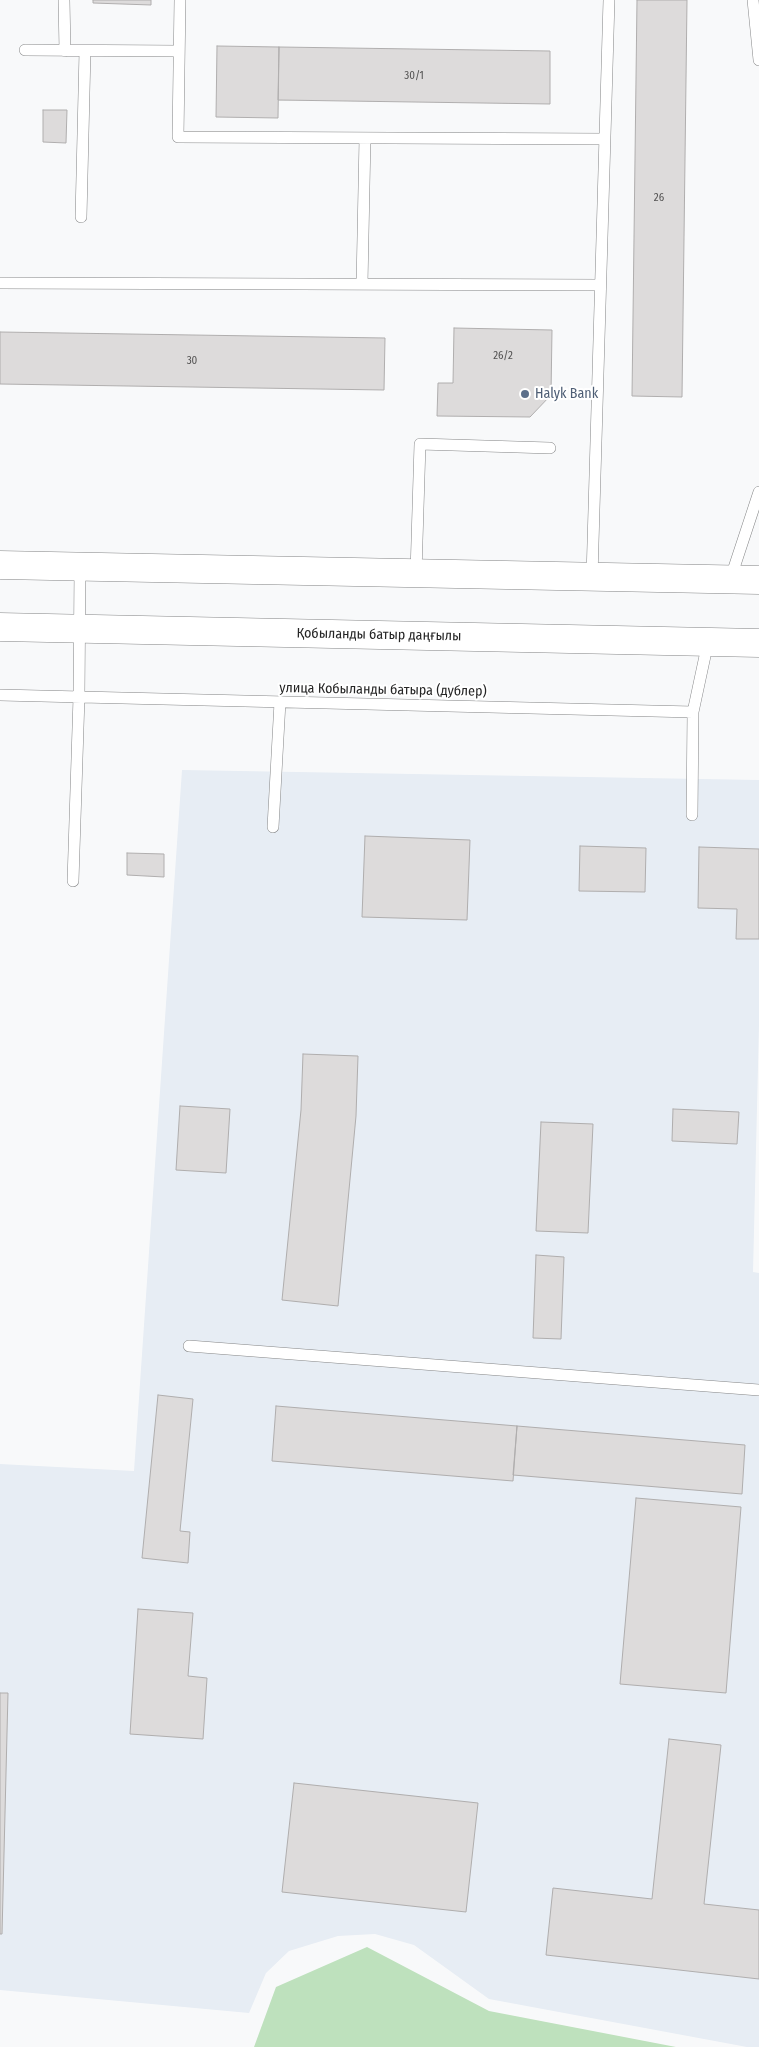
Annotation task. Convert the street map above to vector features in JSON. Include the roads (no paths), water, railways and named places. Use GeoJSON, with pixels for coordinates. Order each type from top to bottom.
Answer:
{"type":"FeatureCollection","features":[{"type":"Feature","properties":{"kind":"street"},"geometry":{"type":"LineString","coordinates":[[0,565],[759,580]]}},
{"type":"Feature","properties":{"kind":"street","name":"Қобыланды батыр даңғылы"},"geometry":{"type":"LineString","coordinates":[[0,626],[759,642]]}},
{"type":"Feature","properties":{"kind":"lane"},"geometry":{"type":"LineString","coordinates":[[64,0],[65,51]]}},
{"type":"Feature","properties":{"kind":"lane"},"geometry":{"type":"LineString","coordinates":[[180,0],[178,137],[605,139]]}},
{"type":"Feature","properties":{"kind":"lane"},"geometry":{"type":"LineString","coordinates":[[592,577],[609,0]]}},
{"type":"Feature","properties":{"kind":"lane"},"geometry":{"type":"LineString","coordinates":[[753,0],[759,60]]}},
{"type":"Feature","properties":{"kind":"lane"},"geometry":{"type":"LineString","coordinates":[[25,50],[179,51]]}},
{"type":"Feature","properties":{"kind":"lane"},"geometry":{"type":"LineString","coordinates":[[81,217],[85,51]]}},
{"type":"Feature","properties":{"kind":"lane"},"geometry":{"type":"LineString","coordinates":[[362,284],[365,138]]}},
{"type":"Feature","properties":{"kind":"lane"},"geometry":{"type":"LineString","coordinates":[[0,283],[600,285]]}},
{"type":"Feature","properties":{"kind":"lane"},"geometry":{"type":"LineString","coordinates":[[416,574],[420,444],[550,448]]}},
{"type":"Feature","properties":{"kind":"lane"},"geometry":{"type":"LineString","coordinates":[[730,580],[759,492]]}},
{"type":"Feature","properties":{"kind":"lane"},"geometry":{"type":"LineString","coordinates":[[73,881],[79,697],[80,567]]}},
{"type":"Feature","properties":{"kind":"lane"},"geometry":{"type":"LineString","coordinates":[[692,815],[693,712],[708,642]]}},
{"type":"Feature","properties":{"kind":"lane","name":"улица Кобыланды батыра (дублер)"},"geometry":{"type":"LineString","coordinates":[[0,695],[693,712]]}},
{"type":"Feature","properties":{"kind":"lane"},"geometry":{"type":"LineString","coordinates":[[274,827],[280,702]]}},
{"type":"Feature","properties":{"kind":"lane"},"geometry":{"type":"LineString","coordinates":[[189,1346],[759,1390]]}},
{"type":"Feature","properties":{"kind":"place","name":"Halyk Bank"},"geometry":{"type":"Point","coordinates":[525,394]}}]}
